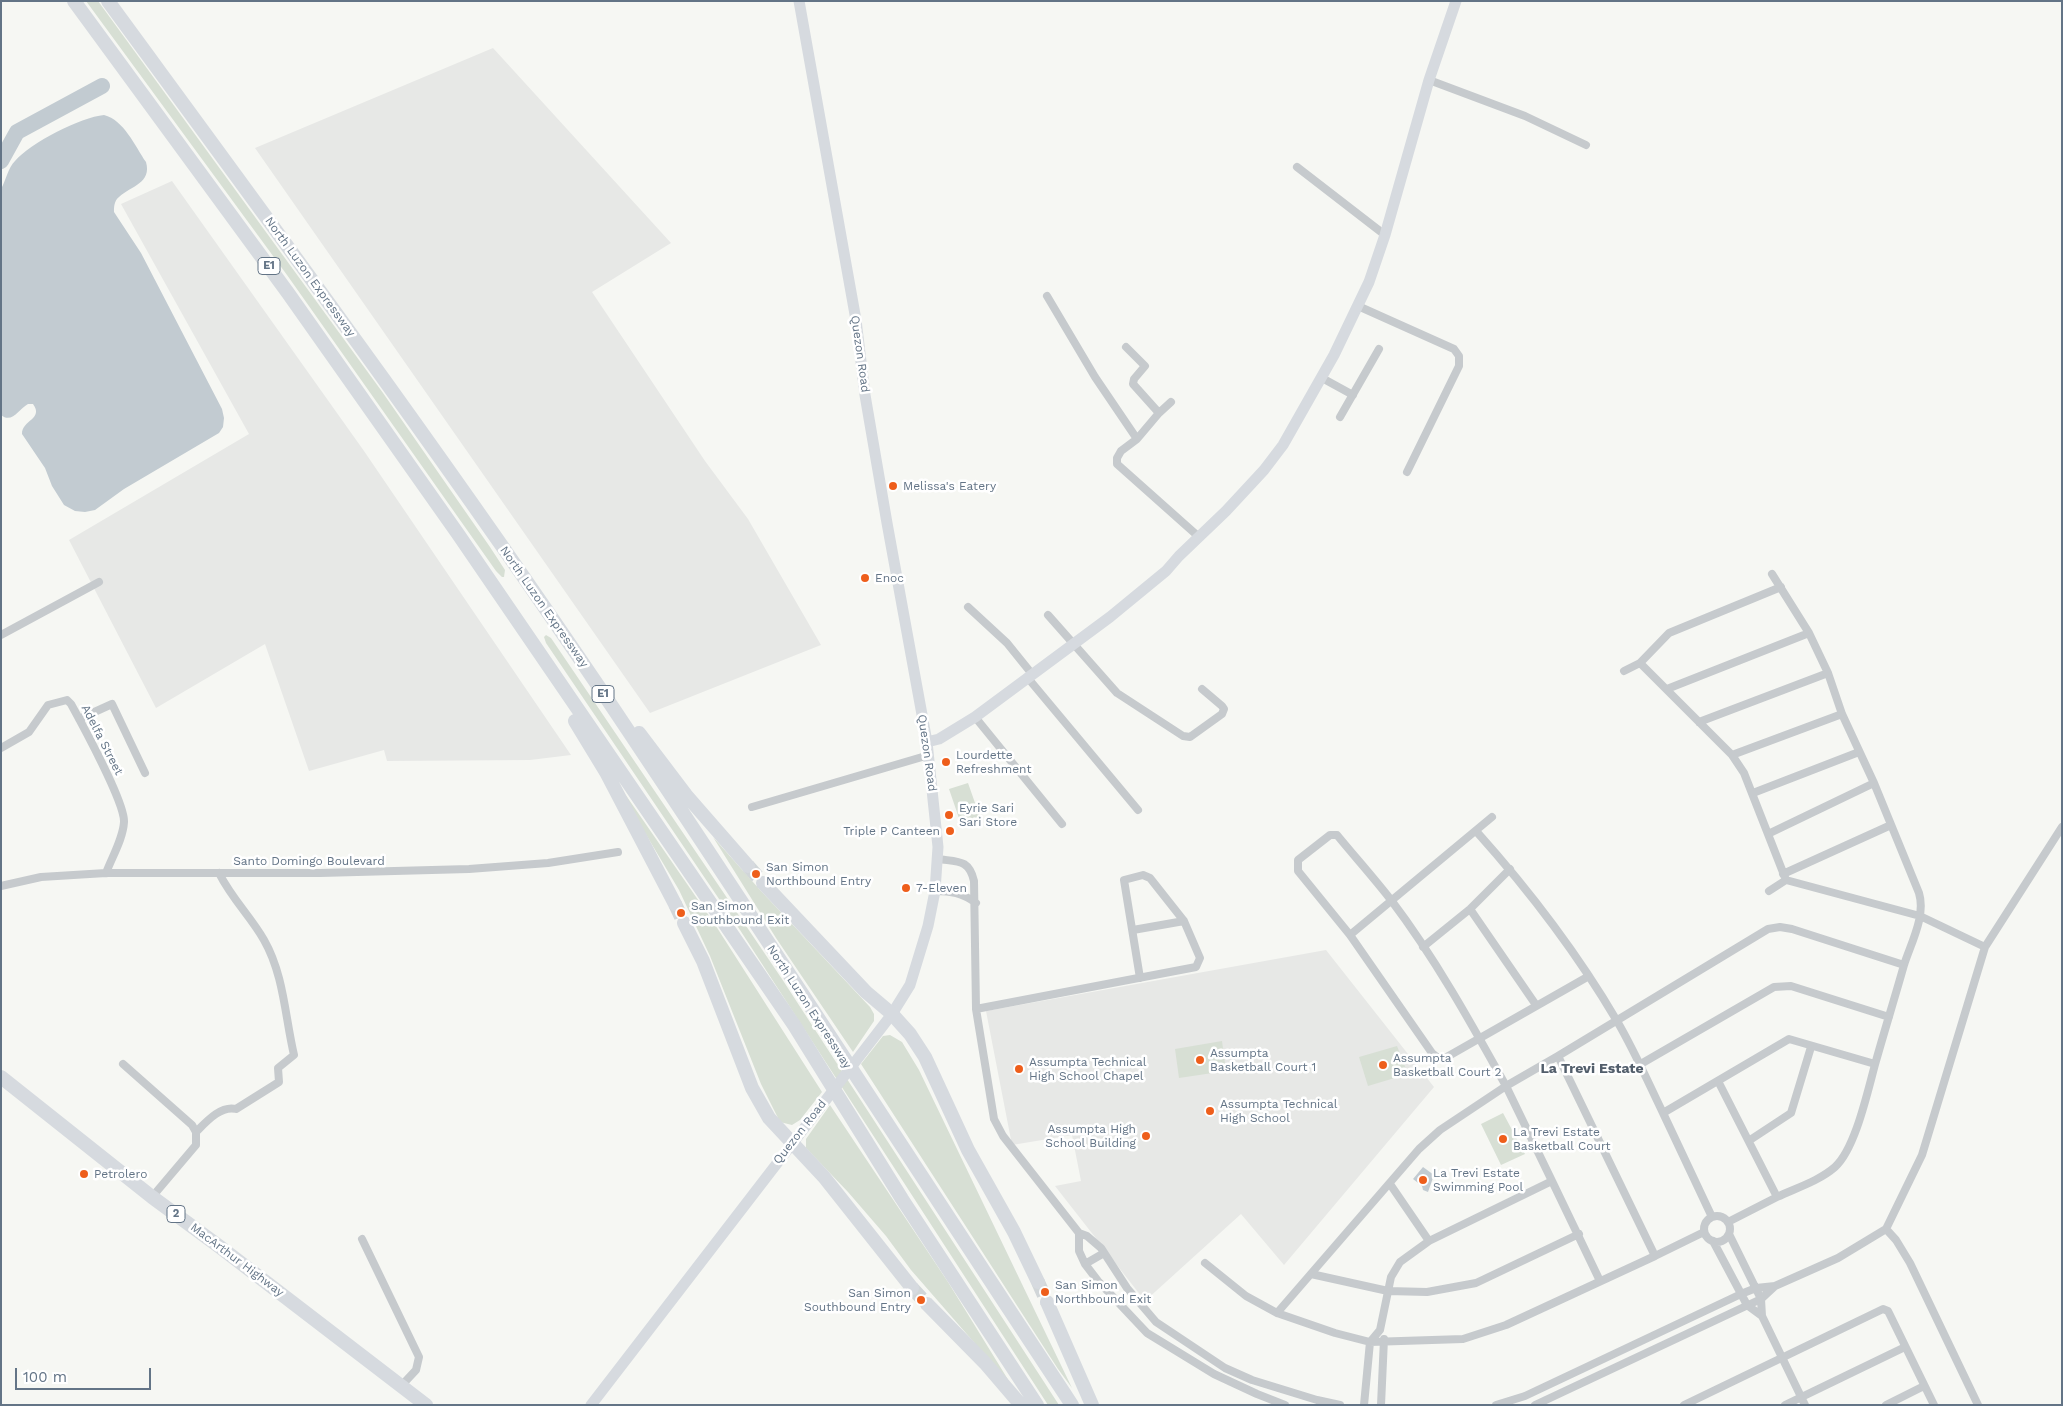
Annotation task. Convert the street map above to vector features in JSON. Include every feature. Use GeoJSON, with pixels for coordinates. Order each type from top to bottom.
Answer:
{"type":"FeatureCollection","features":[{"type":"Feature","properties":{"kind":"highway","name":"North Luzon Expressway"},"geometry":{"type":"LineString","coordinates":[[74,1],[288,293],[458,534],[794,1025],[902,1199],[1037,1405]]}},
{"type":"Feature","properties":{"kind":"highway","name":"North Luzon Expressway"},"geometry":{"type":"LineString","coordinates":[[108,1],[309,276],[478,512],[601,690],[1072,1405]]}},
{"type":"Feature","properties":{"kind":"highway"},"geometry":{"type":"LineString","coordinates":[[458,534],[471,563],[565,703],[588,742],[675,904]]}},
{"type":"Feature","properties":{"kind":"highway"},"geometry":{"type":"LineString","coordinates":[[601,690],[619,706],[686,795],[748,866]]}},
{"type":"Feature","properties":{"kind":"highway"},"geometry":{"type":"LineString","coordinates":[[763,883],[866,992],[892,1014],[910,1034],[925,1056],[968,1150],[1014,1232],[1038,1282]]}},
{"type":"Feature","properties":{"kind":"highway"},"geometry":{"type":"LineString","coordinates":[[684,924],[703,961],[752,1088],[769,1118],[824,1177],[912,1288]]}},
{"type":"Feature","properties":{"kind":"highway","name":"MacArthur Highway"},"geometry":{"type":"LineString","coordinates":[[1,1077],[152,1197],[426,1405]]}},
{"type":"Feature","properties":{"kind":"highway"},"geometry":{"type":"LineString","coordinates":[[1047,1302],[1092,1405]]}},
{"type":"Feature","properties":{"kind":"highway"},"geometry":{"type":"LineString","coordinates":[[927,1304],[985,1362],[1021,1405]]}},
{"type":"Feature","properties":{"kind":"main road","name":"Quezon Road"},"geometry":{"type":"LineString","coordinates":[[592,1405],[892,1014],[910,985],[928,926],[935,891],[938,846],[927,742],[865,395],[856,320],[798,1]]}},
{"type":"Feature","properties":{"kind":"main road"},"geometry":{"type":"LineString","coordinates":[[927,742],[939,739],[975,717],[1029,675],[1110,617],[1166,571],[1238,497],[1283,445],[1322,378],[1358,306],[1386,235],[1429,80],[1456,1]]}},
{"type":"Feature","properties":{"kind":"street"},"geometry":{"type":"LineString","coordinates":[[1429,80],[1525,116],[1586,145]]}},
{"type":"Feature","properties":{"kind":"street"},"geometry":{"type":"LineString","coordinates":[[1297,167],[1386,235]]}},
{"type":"Feature","properties":{"kind":"street"},"geometry":{"type":"LineString","coordinates":[[1048,296],[1095,377],[1137,439]]}},
{"type":"Feature","properties":{"kind":"street"},"geometry":{"type":"LineString","coordinates":[[1358,306],[1440,342],[1454,349],[1459,356],[1459,366],[1407,472]]}},
{"type":"Feature","properties":{"kind":"street"},"geometry":{"type":"LineString","coordinates":[[1126,347],[1145,366],[1134,379],[1133,384],[1160,413]]}},
{"type":"Feature","properties":{"kind":"street"},"geometry":{"type":"LineString","coordinates":[[1340,417],[1379,349]]}},
{"type":"Feature","properties":{"kind":"street"},"geometry":{"type":"LineString","coordinates":[[1322,378],[1353,395]]}},
{"type":"Feature","properties":{"kind":"street"},"geometry":{"type":"LineString","coordinates":[[1171,402],[1137,439],[1121,451],[1117,458],[1117,464],[1199,537]]}},
{"type":"Feature","properties":{"kind":"street"},"geometry":{"type":"LineString","coordinates":[[1728,1222],[1824,1175],[1844,1157],[1864,1105],[1920,916],[1921,902],[1874,783],[1842,714],[1828,673],[1809,633],[1772,574]]}},
{"type":"Feature","properties":{"kind":"street"},"geometry":{"type":"LineString","coordinates":[[1,636],[99,582]]}},
{"type":"Feature","properties":{"kind":"street"},"geometry":{"type":"LineString","coordinates":[[1624,671],[1640,663],[1669,633],[1781,587]]}},
{"type":"Feature","properties":{"kind":"street"},"geometry":{"type":"LineString","coordinates":[[968,607],[1008,643],[1029,675],[1138,810]]}},
{"type":"Feature","properties":{"kind":"street"},"geometry":{"type":"LineString","coordinates":[[1048,614],[1117,693],[1184,736],[1190,737],[1222,714],[1224,710],[1202,688]]}},
{"type":"Feature","properties":{"kind":"street"},"geometry":{"type":"LineString","coordinates":[[1667,690],[1809,633]]}},
{"type":"Feature","properties":{"kind":"street"},"geometry":{"type":"LineString","coordinates":[[1640,663],[1732,755],[1744,773],[1753,793],[1785,877]]}},
{"type":"Feature","properties":{"kind":"street"},"geometry":{"type":"LineString","coordinates":[[1699,722],[1828,673]]}},
{"type":"Feature","properties":{"kind":"street","name":"Adelfa Street"},"geometry":{"type":"LineString","coordinates":[[1,748],[29,732],[45,708],[66,700],[71,704],[117,796],[124,820],[123,830],[106,872]]}},
{"type":"Feature","properties":{"kind":"street"},"geometry":{"type":"LineString","coordinates":[[79,719],[112,704],[145,773]]}},
{"type":"Feature","properties":{"kind":"street"},"geometry":{"type":"LineString","coordinates":[[1732,755],[1842,714]]}},
{"type":"Feature","properties":{"kind":"street"},"geometry":{"type":"LineString","coordinates":[[975,717],[1062,824]]}},
{"type":"Feature","properties":{"kind":"street"},"geometry":{"type":"LineString","coordinates":[[1753,793],[1858,752]]}},
{"type":"Feature","properties":{"kind":"street"},"geometry":{"type":"LineString","coordinates":[[752,807],[929,755]]}},
{"type":"Feature","properties":{"kind":"street"},"geometry":{"type":"LineString","coordinates":[[1768,834],[1874,783]]}},
{"type":"Feature","properties":{"kind":"street"},"geometry":{"type":"LineString","coordinates":[[1350,935],[1492,817]]}},
{"type":"Feature","properties":{"kind":"street"},"geometry":{"type":"LineString","coordinates":[[1769,891],[1785,877],[1891,825]]}},
{"type":"Feature","properties":{"kind":"street"},"geometry":{"type":"LineString","coordinates":[[1496,1405],[1525,1396],[1742,1294],[1756,1288],[1775,1286],[1838,1258],[1886,1230],[1922,1155],[1984,947],[2062,827]]}},
{"type":"Feature","properties":{"kind":"street"},"geometry":{"type":"LineString","coordinates":[[1476,831],[1510,869],[1589,976],[1617,1022],[1639,1065],[1712,1217]]}},
{"type":"Feature","properties":{"kind":"street"},"geometry":{"type":"LineString","coordinates":[[1589,976],[1479,1037],[1446,1058],[1438,1057],[1432,1053],[1350,935],[1298,871],[1298,860],[1330,835],[1337,836],[1391,900],[1423,947],[1479,1037],[1506,1086],[1600,1281]]}},
{"type":"Feature","properties":{"kind":"street","name":"Santo Domingo Boulevard"},"geometry":{"type":"LineString","coordinates":[[1,886],[41,877],[106,872],[220,873],[433,870],[548,862],[618,852]]}},
{"type":"Feature","properties":{"kind":"street"},"geometry":{"type":"LineString","coordinates":[[938,859],[964,863],[969,866],[974,881],[976,903],[976,1009],[994,1118],[1003,1136],[1079,1233],[1095,1242],[1127,1288],[1156,1322],[1225,1368],[1261,1382],[1317,1400],[1340,1405]]}},
{"type":"Feature","properties":{"kind":"street"},"geometry":{"type":"LineString","coordinates":[[1423,947],[1470,909],[1510,869]]}},
{"type":"Feature","properties":{"kind":"street"},"geometry":{"type":"LineString","coordinates":[[196,1132],[223,1110],[230,1107],[236,1109],[279,1082],[278,1068],[294,1055],[286,1022],[282,985],[264,940],[236,902],[220,873]]}},
{"type":"Feature","properties":{"kind":"street"},"geometry":{"type":"LineString","coordinates":[[976,1009],[1140,978],[1196,967],[1200,958],[1184,921],[1150,878],[1143,875],[1124,880],[1140,978]]}},
{"type":"Feature","properties":{"kind":"street"},"geometry":{"type":"LineString","coordinates":[[1785,877],[1920,916],[1984,947]]}},
{"type":"Feature","properties":{"kind":"street"},"geometry":{"type":"LineString","coordinates":[[935,891],[953,891],[976,903]]}},
{"type":"Feature","properties":{"kind":"street"},"geometry":{"type":"LineString","coordinates":[[1470,909],[1536,1005]]}},
{"type":"Feature","properties":{"kind":"street"},"geometry":{"type":"LineString","coordinates":[[1133,930],[1184,921]]}},
{"type":"Feature","properties":{"kind":"street"},"geometry":{"type":"LineString","coordinates":[[1277,1313],[1419,1149],[1440,1130],[1506,1086],[1617,1022],[1768,929],[1780,927],[1792,929],[1904,965]]}},
{"type":"Feature","properties":{"kind":"street"},"geometry":{"type":"LineString","coordinates":[[1639,1065],[1774,987],[1783,985],[1889,1016]]}},
{"type":"Feature","properties":{"kind":"street"},"geometry":{"type":"LineString","coordinates":[[1663,1113],[1785,1040],[1795,1040],[1811,1047],[1875,1064]]}},
{"type":"Feature","properties":{"kind":"street"},"geometry":{"type":"LineString","coordinates":[[1750,1140],[1791,1114],[1811,1047]]}},
{"type":"Feature","properties":{"kind":"street"},"geometry":{"type":"LineString","coordinates":[[1558,1056],[1655,1256]]}},
{"type":"Feature","properties":{"kind":"street"},"geometry":{"type":"LineString","coordinates":[[123,1064],[192,1125],[196,1132],[196,1145],[152,1197]]}},
{"type":"Feature","properties":{"kind":"street"},"geometry":{"type":"LineString","coordinates":[[1718,1081],[1750,1140],[1777,1197]]}},
{"type":"Feature","properties":{"kind":"street"},"geometry":{"type":"LineString","coordinates":[[1364,1405],[1370,1342],[1380,1330],[1391,1277],[1400,1262],[1429,1241],[1552,1180]]}},
{"type":"Feature","properties":{"kind":"street"},"geometry":{"type":"LineString","coordinates":[[1390,1184],[1429,1241]]}},
{"type":"Feature","properties":{"kind":"street"},"geometry":{"type":"LineString","coordinates":[[1762,1316],[1747,1305],[1712,1241],[1704,1232],[1707,1220],[1712,1217],[1718,1216],[1728,1222],[1729,1234],[1761,1299],[1762,1316],[1803,1401]]}},
{"type":"Feature","properties":{"kind":"street"},"geometry":{"type":"LineString","coordinates":[[1886,1230],[1896,1240],[1910,1264],[1978,1405]]}},
{"type":"Feature","properties":{"kind":"street"},"geometry":{"type":"LineString","coordinates":[[1205,1263],[1246,1296],[1277,1313],[1335,1333],[1370,1342],[1385,1343],[1463,1339],[1506,1325],[1704,1232]]}},
{"type":"Feature","properties":{"kind":"street"},"geometry":{"type":"LineString","coordinates":[[1079,1233],[1079,1251],[1085,1264],[1115,1300],[1147,1333],[1223,1378],[1285,1405]]}},
{"type":"Feature","properties":{"kind":"street"},"geometry":{"type":"LineString","coordinates":[[1311,1274],[1388,1291],[1427,1292],[1476,1283],[1579,1234]]}},
{"type":"Feature","properties":{"kind":"street"},"geometry":{"type":"LineString","coordinates":[[1712,1241],[1719,1242],[1729,1234]]}},
{"type":"Feature","properties":{"kind":"street"},"geometry":{"type":"LineString","coordinates":[[362,1239],[419,1357],[416,1370],[402,1385]]}},
{"type":"Feature","properties":{"kind":"street"},"geometry":{"type":"LineString","coordinates":[[1085,1264],[1104,1253]]}},
{"type":"Feature","properties":{"kind":"street"},"geometry":{"type":"LineString","coordinates":[[1525,1396],[1533,1405],[1761,1299],[1775,1286]]}},
{"type":"Feature","properties":{"kind":"street"},"geometry":{"type":"LineString","coordinates":[[1115,1300],[1127,1288]]}},
{"type":"Feature","properties":{"kind":"street"},"geometry":{"type":"LineString","coordinates":[[1684,1405],[1883,1310],[1888,1311],[1934,1405]]}},
{"type":"Feature","properties":{"kind":"street"},"geometry":{"type":"LineString","coordinates":[[1380,1330],[1385,1343],[1381,1405]]}},
{"type":"Feature","properties":{"kind":"street"},"geometry":{"type":"LineString","coordinates":[[1785,1405],[1803,1401],[1905,1347]]}},
{"type":"Feature","properties":{"kind":"street"},"geometry":{"type":"LineString","coordinates":[[1886,1405],[1924,1386]]}},
{"type":"Feature","properties":{"kind":"shaded area"},"geometry":{"type":"Polygon","coordinates":[[[86,1],[98,1],[383,393],[490,547],[505,570],[504,577],[496,571],[287,275],[86,1]]]}},
{"type":"Feature","properties":{"kind":"shaded area"},"geometry":{"type":"Polygon","coordinates":[[[493,48],[671,243],[592,292],[705,461],[748,519],[821,645],[650,713],[255,148],[493,48]]]}},
{"type":"Feature","properties":{"kind":"shaded area"},"geometry":{"type":"Polygon","coordinates":[[[104,115],[117,122],[128,134],[146,162],[147,169],[146,175],[139,183],[117,199],[114,212],[141,253],[222,409],[224,418],[223,427],[219,433],[124,489],[95,510],[85,512],[75,511],[64,505],[52,486],[45,468],[22,434],[25,426],[36,413],[33,404],[28,404],[12,417],[9,418],[1,415],[1,189],[13,164],[32,146],[82,120],[104,115]]]}},
{"type":"Feature","properties":{"kind":"shaded area"},"geometry":{"type":"Polygon","coordinates":[[[172,181],[364,451],[571,755],[530,760],[387,761],[384,750],[309,771],[265,644],[156,708],[69,540],[249,434],[121,204],[172,181]]]}},
{"type":"Feature","properties":{"kind":"shaded area"},"geometry":{"type":"Polygon","coordinates":[[[546,635],[551,638],[782,979],[1059,1405],[1048,1405],[740,930],[546,643],[544,637],[546,635]]]}},
{"type":"Feature","properties":{"kind":"shaded area"},"geometry":{"type":"Polygon","coordinates":[[[968,783],[980,817],[961,824],[949,789],[968,783]]]}},
{"type":"Feature","properties":{"kind":"shaded area"},"geometry":{"type":"Polygon","coordinates":[[[625,794],[714,923],[822,1092],[800,1120],[792,1125],[780,1122],[761,1084],[710,956],[679,890],[629,806],[625,794]]]}},
{"type":"Feature","properties":{"kind":"shaded area"},"geometry":{"type":"Polygon","coordinates":[[[713,837],[870,1007],[874,1014],[874,1021],[853,1052],[776,938],[713,837]]]}},
{"type":"Feature","properties":{"kind":"shaded area","name":"Assumpta Technical High School"},"geometry":{"type":"Polygon","coordinates":[[[1326,950],[1434,1087],[1284,1265],[1241,1214],[1145,1301],[1055,1186],[1081,1181],[1072,1135],[1012,1145],[986,1011],[1326,950]]]}},
{"type":"Feature","properties":{"kind":"shaded area"},"geometry":{"type":"Polygon","coordinates":[[[890,1035],[902,1042],[919,1070],[1072,1388],[861,1064],[883,1036],[890,1035]]]}},
{"type":"Feature","properties":{"kind":"shaded area","name":"Assumpta Basketball Court 1"},"geometry":{"type":"Polygon","coordinates":[[[1222,1041],[1226,1071],[1179,1078],[1175,1049],[1222,1041]]]}},
{"type":"Feature","properties":{"kind":"shaded area","name":"Assumpta Basketball Court 2"},"geometry":{"type":"Polygon","coordinates":[[[1397,1046],[1408,1074],[1368,1086],[1359,1057],[1397,1046]]]}},
{"type":"Feature","properties":{"kind":"shaded area"},"geometry":{"type":"Polygon","coordinates":[[[830,1105],[948,1282],[1012,1386],[911,1270],[886,1236],[848,1192],[806,1148],[806,1139],[830,1105]]]}},
{"type":"Feature","properties":{"kind":"shaded area","name":"La Trevi Estate Basketball Court"},"geometry":{"type":"Polygon","coordinates":[[[1503,1113],[1525,1154],[1501,1165],[1481,1124],[1503,1113]]]}},
{"type":"Feature","properties":{"kind":"shaded area","name":"La Trevi Estate Swimming Pool"},"geometry":{"type":"Polygon","coordinates":[[[1423,1167],[1434,1175],[1428,1192],[1423,1190],[1422,1186],[1413,1179],[1423,1167]]]}},
{"type":"Feature","properties":{"kind":"waterway"},"geometry":{"type":"LineString","coordinates":[[1,161],[17,132],[102,86]]}},
{"type":"Feature","properties":{"kind":"tunnel"},"geometry":{"type":"LineString","coordinates":[[748,866],[763,883]]}},
{"type":"Feature","properties":{"kind":"tunnel"},"geometry":{"type":"LineString","coordinates":[[675,904],[684,923]]}},
{"type":"Feature","properties":{"kind":"tunnel"},"geometry":{"type":"LineString","coordinates":[[1038,1282],[1047,1302]]}},
{"type":"Feature","properties":{"kind":"tunnel"},"geometry":{"type":"LineString","coordinates":[[912,1288],[927,1304]]}},
{"type":"Feature","properties":{"kind":"place","name":"Melissa's Eatery"},"geometry":{"type":"Point","coordinates":[893,486]}},
{"type":"Feature","properties":{"kind":"place","name":"Enoc"},"geometry":{"type":"Point","coordinates":[865,578]}},
{"type":"Feature","properties":{"kind":"place","name":"Lourdette Refreshment"},"geometry":{"type":"Point","coordinates":[946,762]}},
{"type":"Feature","properties":{"kind":"place","name":"Eyrie Sari Sari Store"},"geometry":{"type":"Point","coordinates":[949,815]}},
{"type":"Feature","properties":{"kind":"place","name":"Triple P Canteen"},"geometry":{"type":"Point","coordinates":[950,831]}},
{"type":"Feature","properties":{"kind":"place","name":"San Simon Northbound Entry"},"geometry":{"type":"Point","coordinates":[756,874]}},
{"type":"Feature","properties":{"kind":"place","name":"7-Eleven"},"geometry":{"type":"Point","coordinates":[906,888]}},
{"type":"Feature","properties":{"kind":"place","name":"San Simon Southbound Exit"},"geometry":{"type":"Point","coordinates":[681,913]}},
{"type":"Feature","properties":{"kind":"place","name":"Assumpta Basketball Court 1"},"geometry":{"type":"Point","coordinates":[1200,1060]}},
{"type":"Feature","properties":{"kind":"place","name":"Assumpta Basketball Court 2"},"geometry":{"type":"Point","coordinates":[1383,1065]}},
{"type":"Feature","properties":{"kind":"place","name":"Assumpta Technical High School Chapel"},"geometry":{"type":"Point","coordinates":[1019,1069]}},
{"type":"Feature","properties":{"kind":"place","name":"Assumpta Technical High School"},"geometry":{"type":"Point","coordinates":[1210,1111]}},
{"type":"Feature","properties":{"kind":"place","name":"Assumpta High School Building"},"geometry":{"type":"Point","coordinates":[1146,1136]}},
{"type":"Feature","properties":{"kind":"place","name":"La Trevi Estate Basketball Court"},"geometry":{"type":"Point","coordinates":[1503,1139]}},
{"type":"Feature","properties":{"kind":"place","name":"Petrolero"},"geometry":{"type":"Point","coordinates":[84,1174]}},
{"type":"Feature","properties":{"kind":"place","name":"La Trevi Estate Swimming Pool"},"geometry":{"type":"Point","coordinates":[1423,1180]}},
{"type":"Feature","properties":{"kind":"place","name":"San Simon Northbound Exit"},"geometry":{"type":"Point","coordinates":[1045,1292]}},
{"type":"Feature","properties":{"kind":"place","name":"San Simon Southbound Entry"},"geometry":{"type":"Point","coordinates":[921,1300]}},
{"type":"Feature","properties":{"kind":"district","name":"La Trevi Estate"},"geometry":{"type":"Point","coordinates":[1592,1069]}}]}
